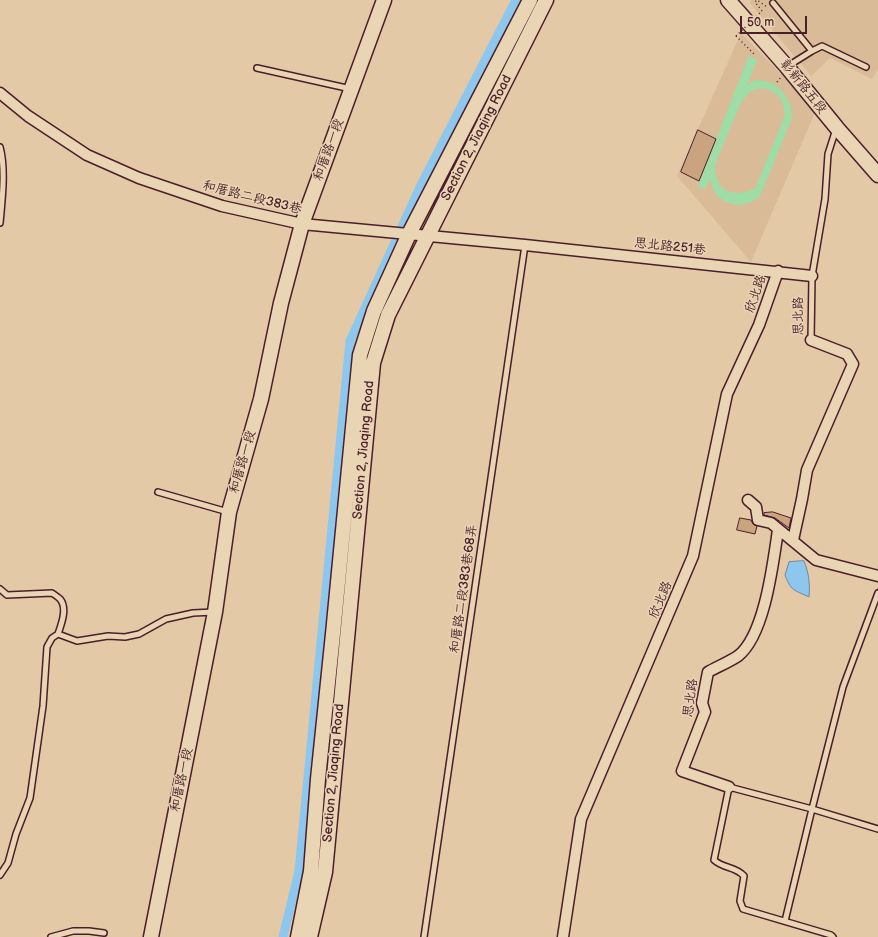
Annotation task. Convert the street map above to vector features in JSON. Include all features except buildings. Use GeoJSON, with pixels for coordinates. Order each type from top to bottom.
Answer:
{"type":"FeatureCollection","features":[{"type":"Feature","properties":{"kind":"street","name":"和厝路一段"},"geometry":{"type":"LineString","coordinates":[[151,937],[215,612],[229,512],[261,399],[281,304],[302,224],[384,0]]}},
{"type":"Feature","properties":{"kind":"street","name":"Section 2, Jiaqing Road"},"geometry":{"type":"LineString","coordinates":[[298,937],[311,871],[318,779],[360,355],[401,233],[530,0]]}},
{"type":"Feature","properties":{"kind":"street","name":"Section 2, Jiaqing Road"},"geometry":{"type":"LineString","coordinates":[[310,937],[325,872],[373,363],[388,315],[546,0]]}},
{"type":"Feature","properties":{"kind":"street","name":"彰新路五段"},"geometry":{"type":"LineString","coordinates":[[728,0],[878,175]]}},
{"type":"Feature","properties":{"kind":"street","name":"和厝路二段383巷"},"geometry":{"type":"LineString","coordinates":[[0,93],[28,116],[87,155],[139,178],[222,206],[302,224],[525,245]]}},
{"type":"Feature","properties":{"kind":"street","name":"思北路251巷"},"geometry":{"type":"LineString","coordinates":[[525,245],[778,271],[812,276]]}},
{"type":"Feature","properties":{"kind":"street","name":"欣北路"},"geometry":{"type":"LineString","coordinates":[[563,937],[581,819],[693,556],[727,394],[759,325],[778,271]]}},
{"type":"Feature","properties":{"kind":"street","name":"思北路"},"geometry":{"type":"LineString","coordinates":[[793,540],[806,470],[853,364],[847,354],[811,340]]}},
{"type":"Feature","properties":{"kind":"street"},"geometry":{"type":"LineString","coordinates":[[748,500],[756,507],[758,520],[771,523],[816,560],[878,576]]}},
{"type":"Feature","properties":{"kind":"street","name":"思北路"},"geometry":{"type":"LineString","coordinates":[[729,787],[682,771],[704,712],[702,703],[708,672],[738,656],[749,643],[758,625],[772,570],[778,530]]}},
{"type":"Feature","properties":{"kind":"lane"},"geometry":{"type":"LineString","coordinates":[[773,3],[812,51]]}},
{"type":"Feature","properties":{"kind":"lane"},"geometry":{"type":"LineString","coordinates":[[787,67],[822,46],[866,67]]}},
{"type":"Feature","properties":{"kind":"lane"},"geometry":{"type":"LineString","coordinates":[[257,68],[352,89]]}},
{"type":"Feature","properties":{"kind":"lane","name":"思北路"},"geometry":{"type":"LineString","coordinates":[[811,340],[812,276],[825,199],[828,154],[837,128]]}},
{"type":"Feature","properties":{"kind":"lane"},"geometry":{"type":"LineString","coordinates":[[0,148],[2,163],[0,223]]}},
{"type":"Feature","properties":{"kind":"lane","name":"和厝路二段383巷68弄"},"geometry":{"type":"LineString","coordinates":[[424,937],[525,245]]}},
{"type":"Feature","properties":{"kind":"lane"},"geometry":{"type":"LineString","coordinates":[[158,492],[229,512]]}},
{"type":"Feature","properties":{"kind":"lane"},"geometry":{"type":"LineString","coordinates":[[0,590],[7,595],[52,593],[61,600],[63,605],[63,616],[58,634],[52,638],[46,647],[43,706],[30,798],[16,834],[8,863],[0,875]]}},
{"type":"Feature","properties":{"kind":"lane"},"geometry":{"type":"LineString","coordinates":[[785,921],[843,687],[878,593]]}},
{"type":"Feature","properties":{"kind":"lane"},"geometry":{"type":"LineString","coordinates":[[58,634],[77,641],[108,636],[125,637],[139,634],[166,619],[193,613],[215,612]]}},
{"type":"Feature","properties":{"kind":"lane"},"geometry":{"type":"LineString","coordinates":[[832,937],[831,934],[743,909],[740,902],[744,876],[739,870],[720,865],[714,860],[729,787],[812,809],[878,829]]}},
{"type":"Feature","properties":{"kind":"lane"},"geometry":{"type":"LineString","coordinates":[[51,937],[73,931],[104,933]]}},
{"type":"Feature","properties":{"kind":"path"},"geometry":{"type":"LineString","coordinates":[[754,54],[736,36],[762,11],[755,2],[757,0],[768,8]]}},
{"type":"Feature","properties":{"kind":"shaded area"},"geometry":{"type":"Polygon","coordinates":[[[751,0],[878,0],[878,69],[872,79],[830,58],[811,76],[750,3],[751,0]]]}},
{"type":"Feature","properties":{"kind":"shaded area"},"geometry":{"type":"Polygon","coordinates":[[[741,33],[816,110],[751,262],[677,176],[741,33]]]}},
{"type":"Feature","properties":{"kind":"green space"},"geometry":{"type":"Polygon","coordinates":[[[749,55],[757,60],[747,85],[755,80],[774,84],[783,92],[790,103],[792,118],[760,196],[749,203],[739,205],[729,203],[720,198],[713,189],[710,179],[705,189],[698,186],[749,55]],[[763,88],[754,90],[749,93],[741,103],[722,148],[715,169],[716,177],[723,188],[728,191],[740,193],[755,189],[785,115],[782,101],[776,94],[763,88]]]}},
{"type":"Feature","properties":{"kind":"water"},"geometry":{"type":"Polygon","coordinates":[[[804,561],[809,579],[809,597],[791,587],[785,575],[789,562],[804,561]]]}},
{"type":"Feature","properties":{"kind":"waterway"},"geometry":{"type":"LineString","coordinates":[[283,937],[299,871],[350,341],[421,185],[516,0]]}}]}
